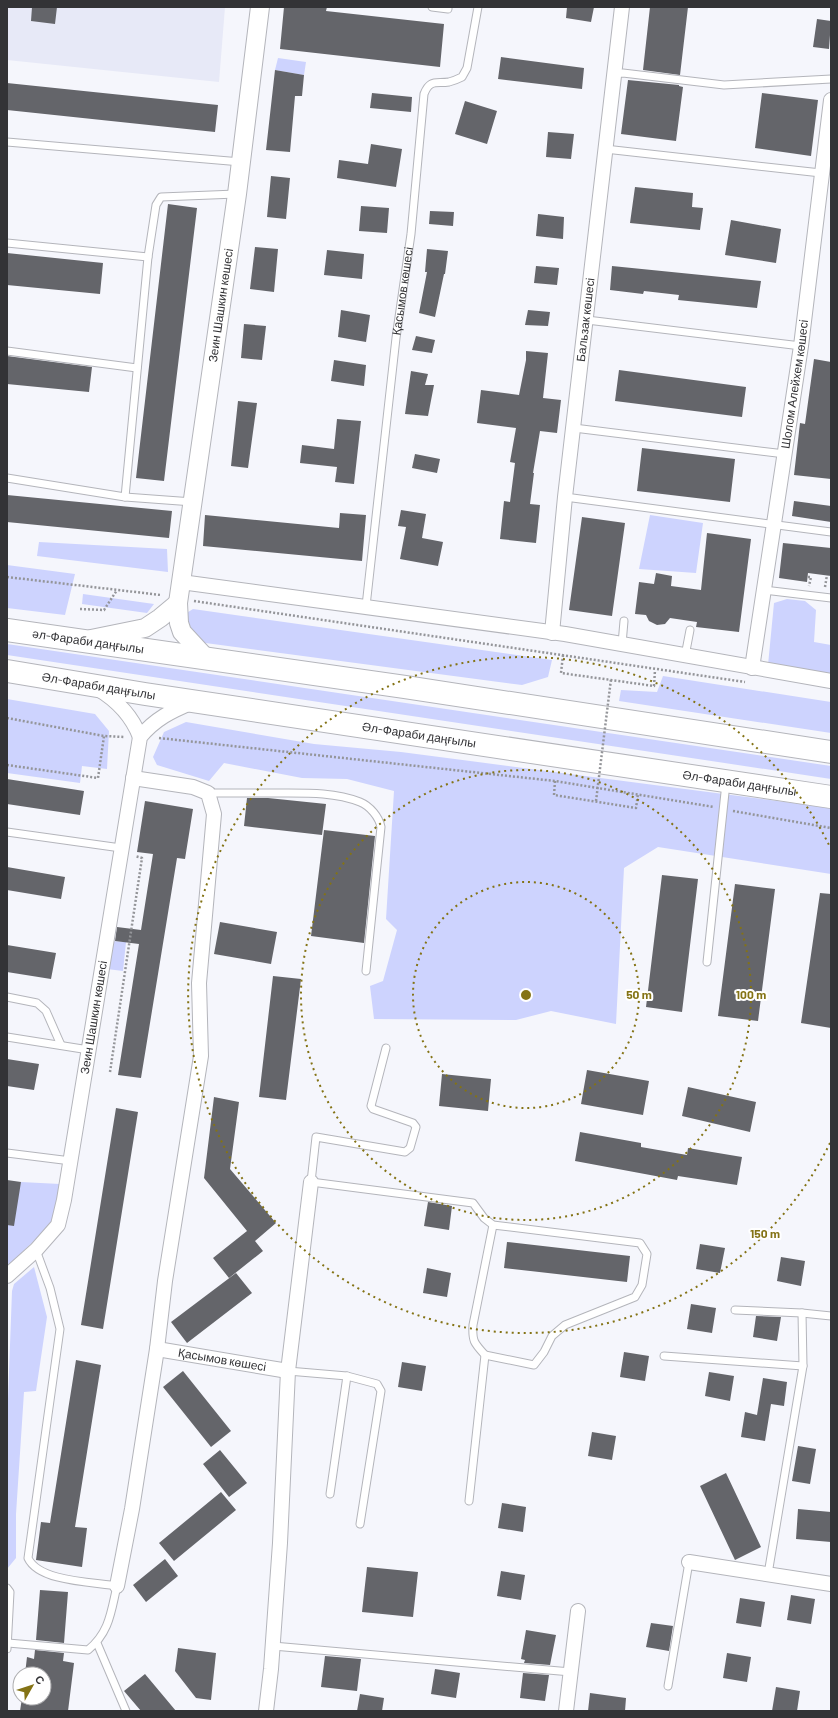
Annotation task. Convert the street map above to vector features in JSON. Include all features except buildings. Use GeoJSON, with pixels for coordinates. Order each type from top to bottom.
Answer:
{"type":"FeatureCollection","features":[{"type":"Feature","properties":{"kind":"main road","name":"әл-Фараби даңғылы"},"geometry":{"type":"LineString","coordinates":[[7,630],[86,640],[207,659]]}},
{"type":"Feature","properties":{"kind":"main road"},"geometry":{"type":"LineString","coordinates":[[207,659],[621,719],[831,752]]}},
{"type":"Feature","properties":{"kind":"main road","name":"Әл-Фараби даңғылы"},"geometry":{"type":"LineString","coordinates":[[7,671],[90,685],[831,797]]}},
{"type":"Feature","properties":{"kind":"street","name":"Зеин Шашкин көшесі"},"geometry":{"type":"LineString","coordinates":[[207,659],[182,632],[179,623],[179,600],[237,194],[260,7]]}},
{"type":"Feature","properties":{"kind":"street","name":"Бальзак көшесі"},"geometry":{"type":"LineString","coordinates":[[552,633],[566,497],[622,7]]}},
{"type":"Feature","properties":{"kind":"street","name":"Шолом Алейхем көшесі"},"geometry":{"type":"LineString","coordinates":[[752,668],[773,525],[786,454],[801,346],[831,100]]}},
{"type":"Feature","properties":{"kind":"street"},"geometry":{"type":"LineString","coordinates":[[181,582],[366,606],[552,633],[831,681]]}},
{"type":"Feature","properties":{"kind":"street"},"geometry":{"type":"LineString","coordinates":[[86,640],[145,628],[160,618],[179,600]]}},
{"type":"Feature","properties":{"kind":"street"},"geometry":{"type":"LineString","coordinates":[[90,685],[111,698],[124,709],[135,723],[140,737]]}},
{"type":"Feature","properties":{"kind":"street"},"geometry":{"type":"LineString","coordinates":[[140,737],[150,725],[162,717],[195,701]]}},
{"type":"Feature","properties":{"kind":"street","name":"Зеин Шашкин көшесі"},"geometry":{"type":"LineString","coordinates":[[7,1276],[36,1250],[58,1225],[71,1162],[140,737]]}},
{"type":"Feature","properties":{"kind":"street"},"geometry":{"type":"LineString","coordinates":[[117,1586],[132,1509],[157,1349],[165,1281],[201,1056],[199,984],[214,814],[208,794],[193,787],[133,778]]}},
{"type":"Feature","properties":{"kind":"street"},"geometry":{"type":"LineString","coordinates":[[266,1711],[280,1543],[288,1371],[311,1182]]}},
{"type":"Feature","properties":{"kind":"street","name":"Қасымов көшесі"},"geometry":{"type":"LineString","coordinates":[[157,1349],[288,1371]]}},
{"type":"Feature","properties":{"kind":"street"},"geometry":{"type":"LineString","coordinates":[[689,1562],[831,1584]]}},
{"type":"Feature","properties":{"kind":"street"},"geometry":{"type":"LineString","coordinates":[[566,1711],[578,1611]]}},
{"type":"Feature","properties":{"kind":"lane"},"geometry":{"type":"LineString","coordinates":[[432,7],[448,9],[448,7]]}},
{"type":"Feature","properties":{"kind":"lane","name":"Қасымов көшесі"},"geometry":{"type":"LineString","coordinates":[[366,606],[396,338],[412,234],[424,94],[426,88],[432,83],[450,82],[462,78],[467,68],[478,7]]}},
{"type":"Feature","properties":{"kind":"lane"},"geometry":{"type":"LineString","coordinates":[[614,74],[631,74],[724,85],[831,79]]}},
{"type":"Feature","properties":{"kind":"lane"},"geometry":{"type":"LineString","coordinates":[[7,142],[241,162]]}},
{"type":"Feature","properties":{"kind":"lane"},"geometry":{"type":"LineString","coordinates":[[605,149],[821,173]]}},
{"type":"Feature","properties":{"kind":"lane"},"geometry":{"type":"LineString","coordinates":[[125,497],[148,257],[156,205],[161,197],[237,194]]}},
{"type":"Feature","properties":{"kind":"lane"},"geometry":{"type":"LineString","coordinates":[[7,243],[148,257]]}},
{"type":"Feature","properties":{"kind":"lane"},"geometry":{"type":"LineString","coordinates":[[587,320],[801,346]]}},
{"type":"Feature","properties":{"kind":"lane"},"geometry":{"type":"LineString","coordinates":[[7,351],[137,368]]}},
{"type":"Feature","properties":{"kind":"lane"},"geometry":{"type":"LineString","coordinates":[[574,428],[786,454]]}},
{"type":"Feature","properties":{"kind":"lane"},"geometry":{"type":"LineString","coordinates":[[7,478],[125,497],[193,502]]}},
{"type":"Feature","properties":{"kind":"lane"},"geometry":{"type":"LineString","coordinates":[[566,497],[831,532]]}},
{"type":"Feature","properties":{"kind":"lane"},"geometry":{"type":"LineString","coordinates":[[764,590],[831,598]]}},
{"type":"Feature","properties":{"kind":"lane"},"geometry":{"type":"LineString","coordinates":[[622,644],[624,621]]}},
{"type":"Feature","properties":{"kind":"lane"},"geometry":{"type":"LineString","coordinates":[[685,656],[690,630]]}},
{"type":"Feature","properties":{"kind":"lane"},"geometry":{"type":"LineString","coordinates":[[707,962],[726,782]]}},
{"type":"Feature","properties":{"kind":"lane"},"geometry":{"type":"LineString","coordinates":[[208,794],[313,793],[338,796],[361,802],[373,812],[381,827],[366,971]]}},
{"type":"Feature","properties":{"kind":"lane"},"geometry":{"type":"LineString","coordinates":[[7,832],[121,850]]}},
{"type":"Feature","properties":{"kind":"lane"},"geometry":{"type":"LineString","coordinates":[[7,997],[37,1003],[46,1011],[60,1046]]}},
{"type":"Feature","properties":{"kind":"lane"},"geometry":{"type":"LineString","coordinates":[[7,1037],[89,1050]]}},
{"type":"Feature","properties":{"kind":"lane"},"geometry":{"type":"LineString","coordinates":[[386,1048],[371,1106],[373,1109],[413,1123],[416,1127],[410,1148],[405,1152],[316,1137],[311,1182],[473,1203],[484,1218],[493,1225],[640,1243],[647,1254],[642,1285],[635,1297],[565,1325],[552,1336],[544,1352],[534,1365],[485,1355],[472,1338],[473,1325],[493,1225]]}},
{"type":"Feature","properties":{"kind":"lane"},"geometry":{"type":"LineString","coordinates":[[7,1153],[71,1162]]}},
{"type":"Feature","properties":{"kind":"lane"},"geometry":{"type":"LineString","coordinates":[[7,1588],[10,1592],[7,1646],[88,1650],[97,1643],[105,1632],[109,1622],[117,1586],[54,1577],[34,1567],[28,1558],[60,1329],[50,1288],[36,1250]]}},
{"type":"Feature","properties":{"kind":"lane"},"geometry":{"type":"LineString","coordinates":[[736,1310],[831,1316]]}},
{"type":"Feature","properties":{"kind":"lane"},"geometry":{"type":"LineString","coordinates":[[768,1574],[803,1366],[802,1313]]}},
{"type":"Feature","properties":{"kind":"lane"},"geometry":{"type":"LineString","coordinates":[[468,1501],[485,1355]]}},
{"type":"Feature","properties":{"kind":"lane"},"geometry":{"type":"LineString","coordinates":[[664,1356],[803,1366]]}},
{"type":"Feature","properties":{"kind":"lane"},"geometry":{"type":"LineString","coordinates":[[288,1371],[346,1376],[377,1384],[381,1391],[360,1524]]}},
{"type":"Feature","properties":{"kind":"lane"},"geometry":{"type":"LineString","coordinates":[[330,1494],[346,1376]]}},
{"type":"Feature","properties":{"kind":"lane"},"geometry":{"type":"LineString","coordinates":[[668,1686],[689,1562]]}},
{"type":"Feature","properties":{"kind":"lane"},"geometry":{"type":"LineString","coordinates":[[97,1643],[126,1711]]}},
{"type":"Feature","properties":{"kind":"lane"},"geometry":{"type":"LineString","coordinates":[[272,1646],[570,1672]]}},
{"type":"Feature","properties":{"kind":"path"},"geometry":{"type":"LineString","coordinates":[[7,577],[117,590],[750,683]]}},
{"type":"Feature","properties":{"kind":"path"},"geometry":{"type":"LineString","coordinates":[[808,577],[811,577],[810,583]]}},
{"type":"Feature","properties":{"kind":"path"},"geometry":{"type":"LineString","coordinates":[[80,609],[104,610],[117,590]]}},
{"type":"Feature","properties":{"kind":"path"},"geometry":{"type":"LineString","coordinates":[[563,655],[561,673],[654,686],[655,670]]}},
{"type":"Feature","properties":{"kind":"path"},"geometry":{"type":"LineString","coordinates":[[596,801],[612,679]]}},
{"type":"Feature","properties":{"kind":"path"},"geometry":{"type":"LineString","coordinates":[[7,718],[104,736],[140,737],[598,786],[831,828]]}},
{"type":"Feature","properties":{"kind":"path"},"geometry":{"type":"LineString","coordinates":[[7,765],[98,778],[104,736]]}},
{"type":"Feature","properties":{"kind":"path"},"geometry":{"type":"LineString","coordinates":[[555,781],[554,795],[636,808],[638,794]]}},
{"type":"Feature","properties":{"kind":"path"},"geometry":{"type":"LineString","coordinates":[[110,1072],[142,858],[121,850]]}},
{"type":"Feature","properties":{"kind":"shaded area"},"geometry":{"type":"Polygon","coordinates":[[[7,7],[225,7],[219,82],[7,60],[7,7]]]}},
{"type":"Feature","properties":{"kind":"shaded area"},"geometry":{"type":"Polygon","coordinates":[[[278,58],[306,62],[304,75],[275,70],[278,58]]]}},
{"type":"Feature","properties":{"kind":"shaded area"},"geometry":{"type":"Polygon","coordinates":[[[650,515],[703,523],[696,573],[639,569],[650,515]]]}},
{"type":"Feature","properties":{"kind":"shaded area"},"geometry":{"type":"Polygon","coordinates":[[[39,542],[167,549],[168,572],[37,556],[39,542]]]}},
{"type":"Feature","properties":{"kind":"shaded area"},"geometry":{"type":"Polygon","coordinates":[[[7,565],[75,574],[65,615],[7,608],[7,565]]]}},
{"type":"Feature","properties":{"kind":"shaded area"},"geometry":{"type":"Polygon","coordinates":[[[83,594],[154,604],[147,613],[82,604],[83,594]]]}},
{"type":"Feature","properties":{"kind":"shaded area"},"geometry":{"type":"Polygon","coordinates":[[[787,599],[805,601],[816,610],[814,642],[831,645],[831,674],[768,665],[774,603],[787,599]]]}},
{"type":"Feature","properties":{"kind":"shaded area"},"geometry":{"type":"Polygon","coordinates":[[[193,609],[552,660],[548,677],[522,685],[198,642],[186,625],[185,614],[193,609]]]}},
{"type":"Feature","properties":{"kind":"shaded area"},"geometry":{"type":"Polygon","coordinates":[[[7,644],[831,766],[831,779],[7,655],[7,644]]]}},
{"type":"Feature","properties":{"kind":"shaded area"},"geometry":{"type":"Polygon","coordinates":[[[663,676],[831,702],[831,733],[619,701],[621,690],[657,692],[663,676]]]}},
{"type":"Feature","properties":{"kind":"shaded area"},"geometry":{"type":"Polygon","coordinates":[[[7,699],[95,714],[109,731],[107,769],[82,766],[80,783],[7,773],[7,699]]]}},
{"type":"Feature","properties":{"kind":"shaded area"},"geometry":{"type":"Polygon","coordinates":[[[186,722],[314,744],[401,752],[831,808],[831,874],[658,847],[624,868],[616,1024],[551,1011],[516,1020],[374,1019],[370,986],[383,981],[397,930],[386,919],[394,791],[347,779],[302,778],[224,763],[209,781],[157,765],[153,757],[164,732],[186,722]]]}},
{"type":"Feature","properties":{"kind":"shaded area"},"geometry":{"type":"Polygon","coordinates":[[[111,941],[126,942],[123,971],[107,969],[111,941]]]}},
{"type":"Feature","properties":{"kind":"shaded area"},"geometry":{"type":"Polygon","coordinates":[[[21,1182],[60,1184],[51,1224],[7,1267],[7,1204],[21,1182]]]}},
{"type":"Feature","properties":{"kind":"shaded area"},"geometry":{"type":"Polygon","coordinates":[[[34,1267],[47,1317],[36,1391],[24,1392],[16,1514],[16,1558],[7,1569],[7,1426],[12,1291],[14,1284],[34,1267]]]}}]}
